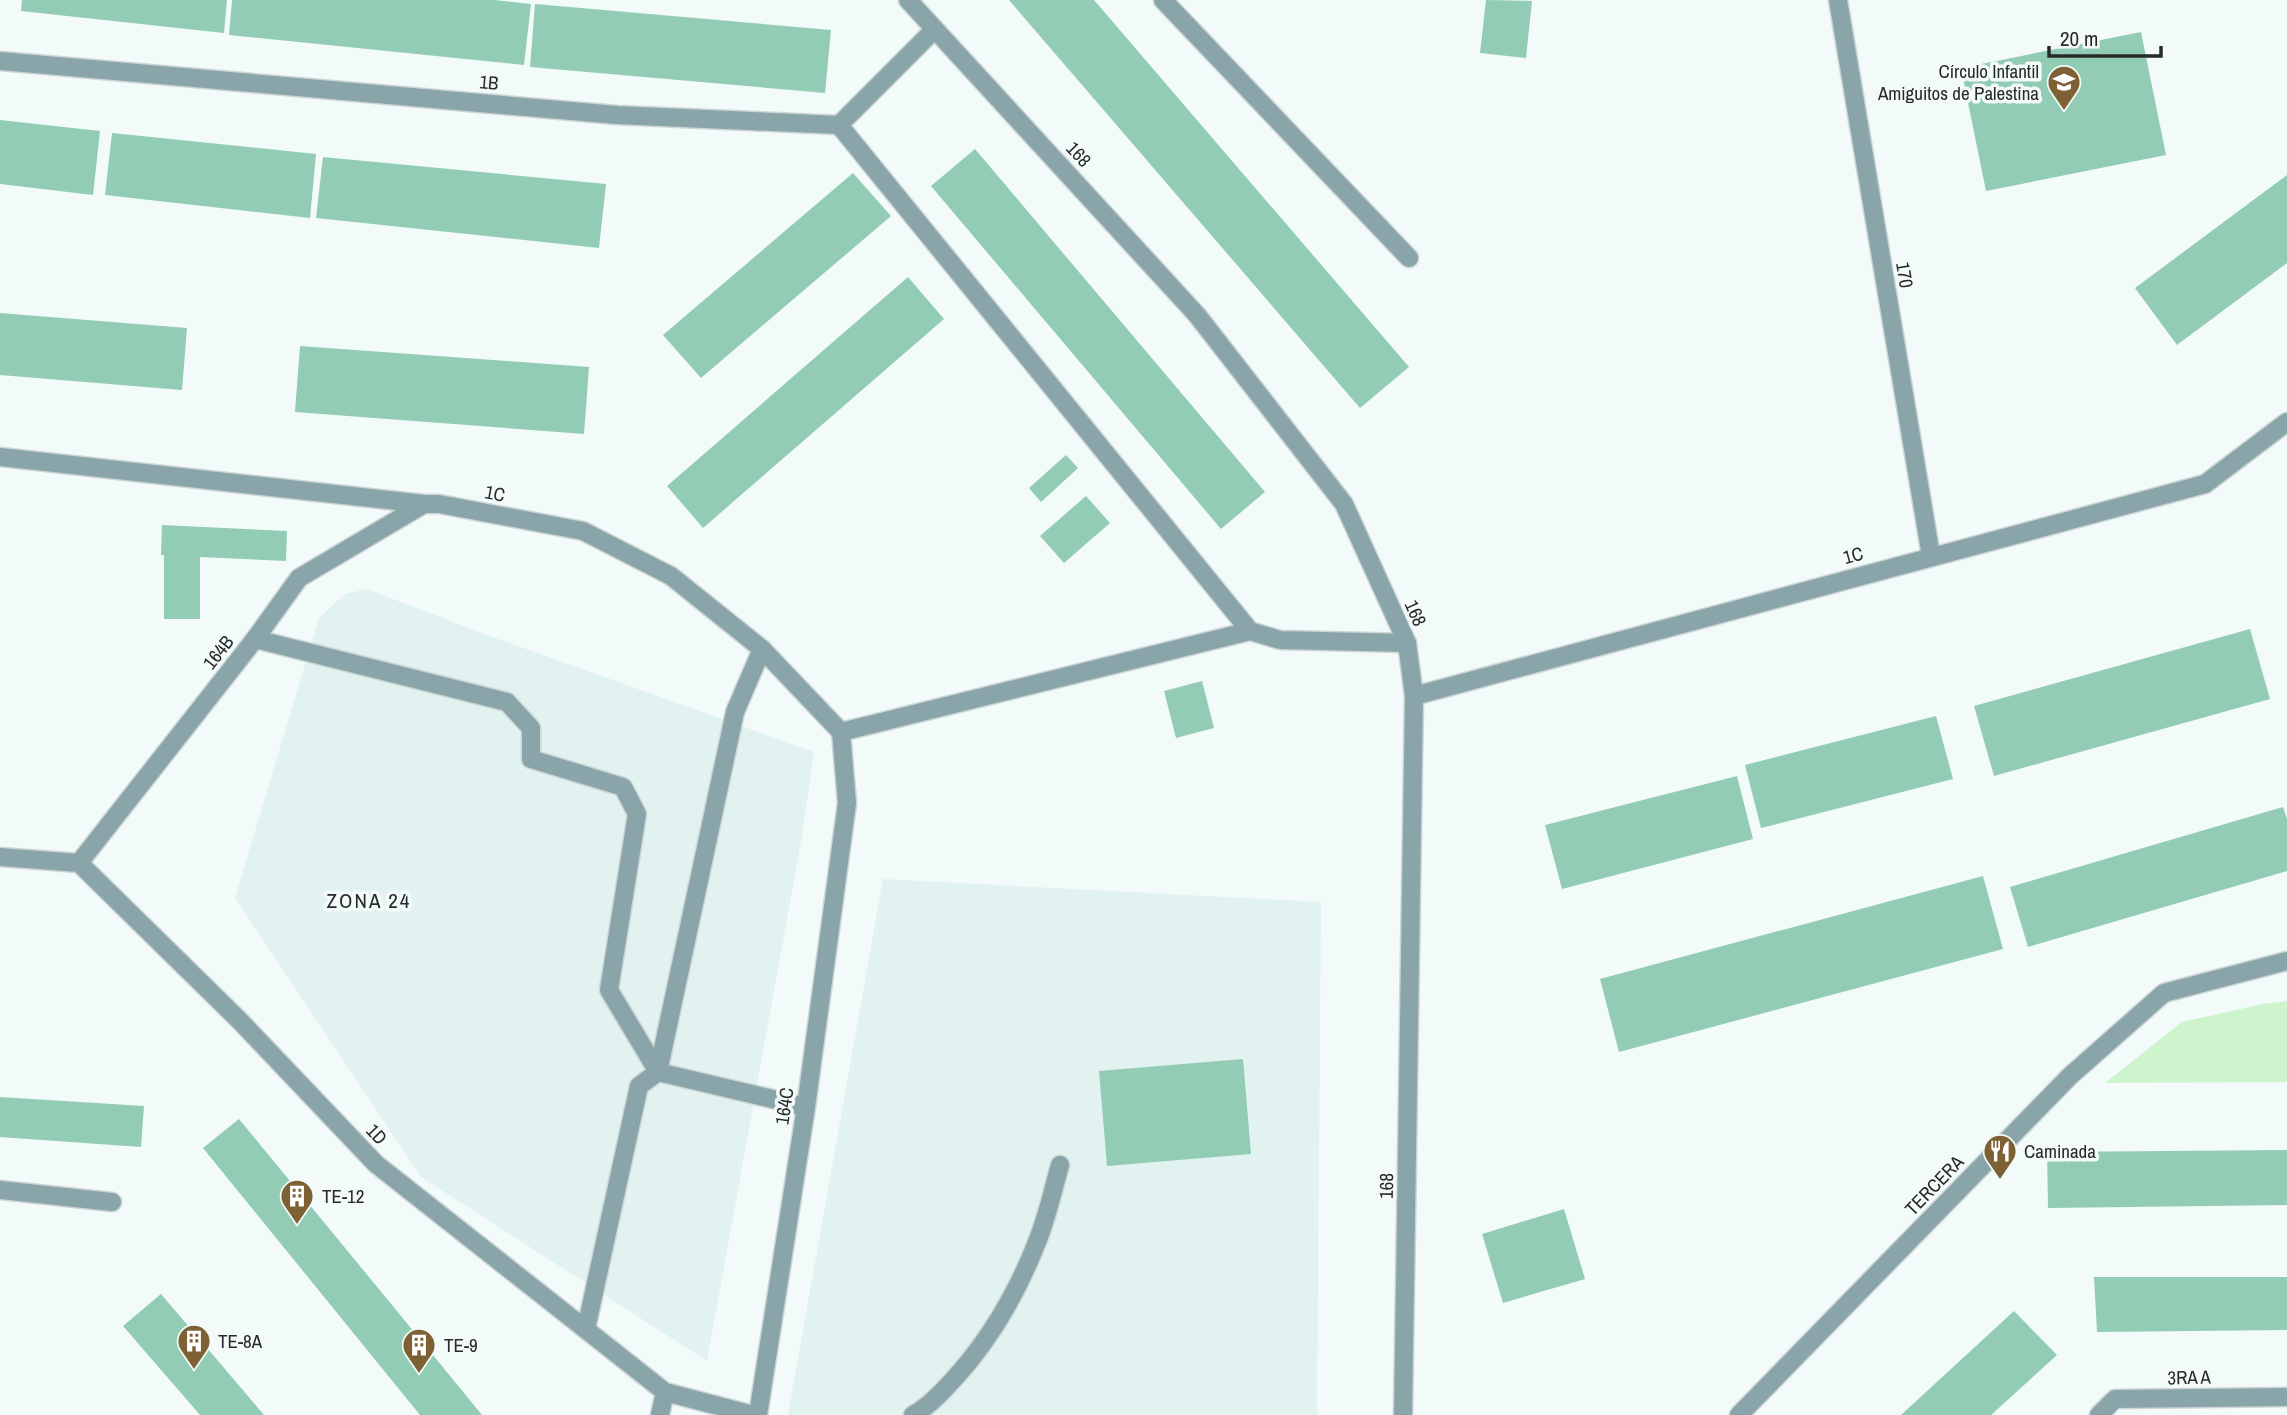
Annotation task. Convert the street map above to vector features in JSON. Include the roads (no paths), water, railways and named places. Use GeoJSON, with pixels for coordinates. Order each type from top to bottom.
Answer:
{"type":"FeatureCollection","features":[{"type":"Feature","properties":{"kind":"street","name":"168"},"geometry":{"type":"LineString","coordinates":[[908,0],[1197,315],[1344,503],[1407,643],[1414,696],[1404,1415]]}},
{"type":"Feature","properties":{"kind":"street"},"geometry":{"type":"LineString","coordinates":[[1163,0],[1409,258]]}},
{"type":"Feature","properties":{"kind":"street","name":"170"},"geometry":{"type":"LineString","coordinates":[[1838,0],[1931,556]]}},
{"type":"Feature","properties":{"kind":"street"},"geometry":{"type":"LineString","coordinates":[[935,29],[839,125],[1250,631]]}},
{"type":"Feature","properties":{"kind":"street","name":"1B"},"geometry":{"type":"LineString","coordinates":[[0,61],[617,115],[839,125]]}},
{"type":"Feature","properties":{"kind":"street","name":"1C"},"geometry":{"type":"LineString","coordinates":[[1414,696],[2205,484],[2287,422]]}},
{"type":"Feature","properties":{"kind":"street","name":"1C"},"geometry":{"type":"LineString","coordinates":[[0,457],[439,503],[583,531],[671,576],[762,649],[841,732]]}},
{"type":"Feature","properties":{"kind":"street","name":"164B"},"geometry":{"type":"LineString","coordinates":[[79,863],[255,639],[299,578],[424,503]]}},
{"type":"Feature","properties":{"kind":"street"},"geometry":{"type":"LineString","coordinates":[[841,732],[1250,631],[1280,640],[1407,643]]}},
{"type":"Feature","properties":{"kind":"street"},"geometry":{"type":"LineString","coordinates":[[255,639],[507,702],[531,728],[531,759],[623,787],[637,814],[609,990],[658,1072],[806,1107]]}},
{"type":"Feature","properties":{"kind":"street"},"geometry":{"type":"LineString","coordinates":[[586,1329],[639,1086],[658,1072],[735,712],[762,649]]}},
{"type":"Feature","properties":{"kind":"street","name":"164C"},"geometry":{"type":"LineString","coordinates":[[755,1415],[806,1107],[847,803],[841,732]]}},
{"type":"Feature","properties":{"kind":"street"},"geometry":{"type":"LineString","coordinates":[[0,857],[79,863]]}},
{"type":"Feature","properties":{"kind":"street","name":"1D"},"geometry":{"type":"LineString","coordinates":[[79,863],[240,1021],[376,1164],[665,1392],[755,1415]]}},
{"type":"Feature","properties":{"kind":"street","name":"TERCERA"},"geometry":{"type":"LineString","coordinates":[[1740,1415],[2070,1076],[2164,993],[2287,961]]}},
{"type":"Feature","properties":{"kind":"street"},"geometry":{"type":"LineString","coordinates":[[913,1415],[935,1399],[971,1361],[993,1331],[1038,1241],[1060,1165]]}},
{"type":"Feature","properties":{"kind":"street"},"geometry":{"type":"LineString","coordinates":[[0,1190],[112,1202]]}},
{"type":"Feature","properties":{"kind":"street"},"geometry":{"type":"LineString","coordinates":[[660,1415],[665,1392]]}},
{"type":"Feature","properties":{"kind":"street","name":"3RA A"},"geometry":{"type":"LineString","coordinates":[[2099,1415],[2115,1399],[2287,1397]]}},
{"type":"Feature","properties":{"kind":"place","name":"Círculo Infantil Amiguitos de Palestina"},"geometry":{"type":"Point","coordinates":[2064,112]}},
{"type":"Feature","properties":{"kind":"place","name":"Caminada"},"geometry":{"type":"Point","coordinates":[2000,1181]}},
{"type":"Feature","properties":{"kind":"place","name":"TE-12"},"geometry":{"type":"Point","coordinates":[297,1226]}},
{"type":"Feature","properties":{"kind":"place","name":"TE-8A"},"geometry":{"type":"Point","coordinates":[194,1371]}},
{"type":"Feature","properties":{"kind":"place","name":"TE-9"},"geometry":{"type":"Point","coordinates":[419,1375]}},
{"type":"Feature","properties":{"kind":"district","name":"ZONA 24"},"geometry":{"type":"Point","coordinates":[369,901]}}]}
